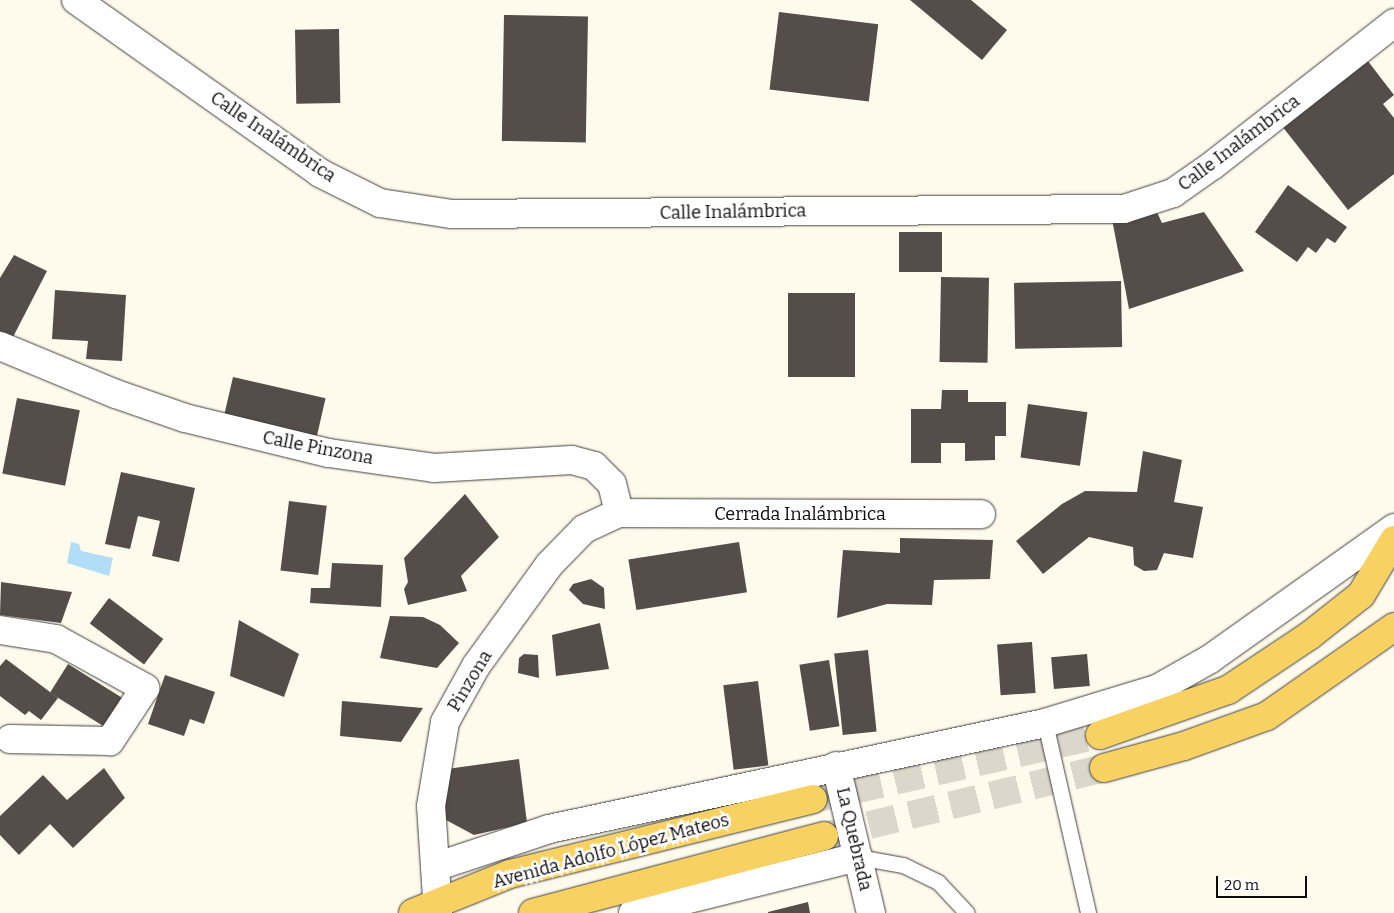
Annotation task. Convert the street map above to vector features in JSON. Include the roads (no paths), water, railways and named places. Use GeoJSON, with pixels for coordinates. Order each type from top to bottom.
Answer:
{"type":"FeatureCollection","features":[{"type":"Feature","properties":{"kind":"main road"},"geometry":{"type":"LineString","coordinates":[[1100,735],[1236,685],[1309,636],[1362,595],[1394,540]]}},
{"type":"Feature","properties":{"kind":"main road"},"geometry":{"type":"LineString","coordinates":[[1104,768],[1184,746],[1267,716],[1394,627]]}},
{"type":"Feature","properties":{"kind":"main road","name":"Avenida Adolfo López Mateos"},"geometry":{"type":"LineString","coordinates":[[429,910],[510,874],[813,799]]}},
{"type":"Feature","properties":{"kind":"main road"},"geometry":{"type":"LineString","coordinates":[[532,913],[824,836]]}},
{"type":"Feature","properties":{"kind":"street","name":"Calle Inalámbrica"},"geometry":{"type":"LineString","coordinates":[[76,0],[320,173],[380,202],[452,214],[1124,208],[1173,193],[1394,23]]}},
{"type":"Feature","properties":{"kind":"street","name":"Calle Pinzona"},"geometry":{"type":"LineString","coordinates":[[0,346],[116,394],[185,418],[329,453],[434,468],[572,460],[594,466],[612,484],[619,513]]}},
{"type":"Feature","properties":{"kind":"street","name":"Cerrada Inalámbrica"},"geometry":{"type":"LineString","coordinates":[[619,513],[981,514]]}},
{"type":"Feature","properties":{"kind":"street","name":"Pinzona"},"geometry":{"type":"LineString","coordinates":[[429,910],[435,866],[431,806],[445,722],[476,666],[549,565],[584,529],[619,513]]}},
{"type":"Feature","properties":{"kind":"street"},"geometry":{"type":"LineString","coordinates":[[435,866],[549,829],[836,766],[1045,723],[1157,689],[1210,659],[1394,528]]}},
{"type":"Feature","properties":{"kind":"street"},"geometry":{"type":"LineString","coordinates":[[0,630],[56,639],[146,688],[110,741],[3,744]]}},
{"type":"Feature","properties":{"kind":"street","name":"La Quebrada"},"geometry":{"type":"LineString","coordinates":[[836,766],[871,913]]}},
{"type":"Feature","properties":{"kind":"street"},"geometry":{"type":"LineString","coordinates":[[633,913],[858,858]]}},
{"type":"Feature","properties":{"kind":"lane"},"geometry":{"type":"LineString","coordinates":[[1045,723],[1088,913]]}},
{"type":"Feature","properties":{"kind":"lane"},"geometry":{"type":"LineString","coordinates":[[858,858],[903,865],[938,882],[967,913]]}},
{"type":"Feature","properties":{"kind":"water"},"geometry":{"type":"Polygon","coordinates":[[[71,542],[79,544],[81,551],[113,558],[109,576],[67,563],[71,542]]]}},
{"type":"Feature","properties":{"kind":"tunnel"},"geometry":{"type":"LineString","coordinates":[[813,799],[1100,735]]}},
{"type":"Feature","properties":{"kind":"tunnel"},"geometry":{"type":"LineString","coordinates":[[828,835],[1104,768]]}}]}
